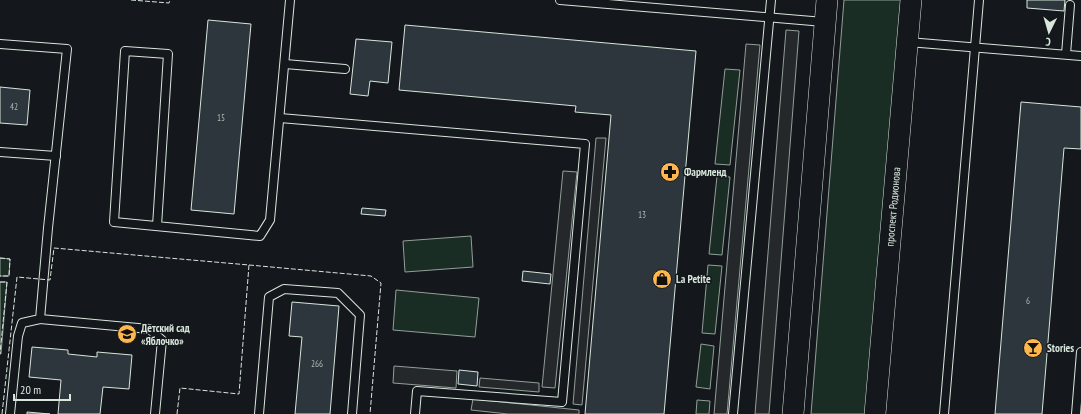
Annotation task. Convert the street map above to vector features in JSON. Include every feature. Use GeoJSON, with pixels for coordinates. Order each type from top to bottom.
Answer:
{"type":"FeatureCollection","features":[{"type":"Feature","properties":{"kind":"street"},"geometry":{"type":"LineString","coordinates":[[793,414],[827,0]]}},
{"type":"Feature","properties":{"kind":"street","name":"проспект Родионова"},"geometry":{"type":"LineString","coordinates":[[875,414],[911,0]]}},
{"type":"Feature","properties":{"kind":"lane"},"geometry":{"type":"LineString","coordinates":[[157,226],[168,54],[125,51],[114,222],[260,236],[270,220],[290,0]]}},
{"type":"Feature","properties":{"kind":"lane"},"geometry":{"type":"LineString","coordinates":[[560,0],[604,2],[825,22]]}},
{"type":"Feature","properties":{"kind":"lane"},"geometry":{"type":"LineString","coordinates":[[733,414],[771,0]]}},
{"type":"Feature","properties":{"kind":"lane"},"geometry":{"type":"LineString","coordinates":[[944,414],[980,0]]}},
{"type":"Feature","properties":{"kind":"lane"},"geometry":{"type":"LineString","coordinates":[[1066,54],[1070,5]]}},
{"type":"Feature","properties":{"kind":"lane"},"geometry":{"type":"LineString","coordinates":[[907,42],[1081,56]]}},
{"type":"Feature","properties":{"kind":"lane"},"geometry":{"type":"LineString","coordinates":[[0,44],[67,49],[40,319]]}},
{"type":"Feature","properties":{"kind":"lane"},"geometry":{"type":"LineString","coordinates":[[285,64],[344,69]]}},
{"type":"Feature","properties":{"kind":"lane"},"geometry":{"type":"LineString","coordinates":[[280,118],[585,144],[562,402],[417,391],[414,414]]}},
{"type":"Feature","properties":{"kind":"lane"},"geometry":{"type":"LineString","coordinates":[[0,152],[56,156]]}},
{"type":"Feature","properties":{"kind":"lane"},"geometry":{"type":"LineString","coordinates":[[259,414],[270,297],[284,289],[338,293],[360,314],[352,414]]}},
{"type":"Feature","properties":{"kind":"lane"},"geometry":{"type":"LineString","coordinates":[[10,414],[18,336],[22,323],[40,319],[148,328],[162,340],[155,414]]}},
{"type":"Feature","properties":{"kind":"lane"},"geometry":{"type":"LineString","coordinates":[[1076,414],[1081,352]]}},
{"type":"Feature","properties":{"kind":"green space"},"geometry":{"type":"Polygon","coordinates":[[[844,0],[901,0],[866,414],[811,414],[844,0]]]}},
{"type":"Feature","properties":{"kind":"green space"},"geometry":{"type":"Polygon","coordinates":[[[725,69],[740,70],[730,165],[715,164],[725,69]]]}},
{"type":"Feature","properties":{"kind":"green space"},"geometry":{"type":"Polygon","coordinates":[[[717,176],[730,177],[722,255],[709,254],[717,176]]]}},
{"type":"Feature","properties":{"kind":"green space"},"geometry":{"type":"Polygon","coordinates":[[[471,236],[473,267],[405,272],[403,241],[471,236]]]}},
{"type":"Feature","properties":{"kind":"green space"},"geometry":{"type":"Polygon","coordinates":[[[0,258],[10,259],[9,276],[0,276],[0,258]]]}},
{"type":"Feature","properties":{"kind":"green space"},"geometry":{"type":"Polygon","coordinates":[[[708,265],[722,266],[715,334],[702,333],[708,265]]]}},
{"type":"Feature","properties":{"kind":"green space"},"geometry":{"type":"Polygon","coordinates":[[[0,282],[7,282],[1,354],[0,354],[0,282]]]}},
{"type":"Feature","properties":{"kind":"green space"},"geometry":{"type":"Polygon","coordinates":[[[396,290],[479,298],[475,337],[393,330],[396,290]]]}},
{"type":"Feature","properties":{"kind":"green space"},"geometry":{"type":"Polygon","coordinates":[[[701,344],[714,346],[710,389],[696,387],[701,344]]]}},
{"type":"Feature","properties":{"kind":"green space"},"geometry":{"type":"Polygon","coordinates":[[[697,400],[710,401],[709,414],[696,414],[697,400]]]}},
{"type":"Feature","properties":{"kind":"shaded area"},"geometry":{"type":"Polygon","coordinates":[[[786,30],[799,31],[769,414],[755,414],[786,30]]]}},
{"type":"Feature","properties":{"kind":"shaded area"},"geometry":{"type":"Polygon","coordinates":[[[746,44],[760,45],[727,414],[714,414],[746,44]]]}},
{"type":"Feature","properties":{"kind":"shaded area"},"geometry":{"type":"Polygon","coordinates":[[[596,138],[606,138],[582,405],[573,404],[596,138]]]}},
{"type":"Feature","properties":{"kind":"shaded area"},"geometry":{"type":"Polygon","coordinates":[[[563,171],[577,172],[555,388],[542,387],[563,171]]]}},
{"type":"Feature","properties":{"kind":"shaded area"},"geometry":{"type":"Polygon","coordinates":[[[394,366],[457,371],[456,388],[393,383],[394,366]]]}},
{"type":"Feature","properties":{"kind":"shaded area"},"geometry":{"type":"Polygon","coordinates":[[[480,378],[539,383],[539,392],[479,387],[480,378]]]}},
{"type":"Feature","properties":{"kind":"shaded area"},"geometry":{"type":"Polygon","coordinates":[[[473,399],[579,410],[579,414],[508,414],[471,410],[473,399]]]}},
{"type":"Feature","properties":{"kind":"building"},"geometry":{"type":"Polygon","coordinates":[[[1027,0],[1065,0],[1064,11],[1027,8],[1027,0]]]}},
{"type":"Feature","properties":{"kind":"building"},"geometry":{"type":"Polygon","coordinates":[[[208,20],[251,24],[234,214],[191,210],[208,20]]]}},
{"type":"Feature","properties":{"kind":"building"},"geometry":{"type":"Polygon","coordinates":[[[405,25],[696,51],[664,414],[585,414],[611,115],[575,112],[576,106],[399,90],[405,25]]]}},
{"type":"Feature","properties":{"kind":"building"},"geometry":{"type":"Polygon","coordinates":[[[356,39],[392,42],[388,83],[370,81],[368,96],[350,94],[356,39]]]}},
{"type":"Feature","properties":{"kind":"building"},"geometry":{"type":"Polygon","coordinates":[[[0,87],[30,90],[27,125],[0,123],[0,87]]]}},
{"type":"Feature","properties":{"kind":"building"},"geometry":{"type":"Polygon","coordinates":[[[1021,102],[1081,107],[1081,149],[1064,148],[1042,414],[995,414],[1021,102]]]}},
{"type":"Feature","properties":{"kind":"building"},"geometry":{"type":"Polygon","coordinates":[[[362,208],[386,210],[385,216],[361,214],[362,208]]]}},
{"type":"Feature","properties":{"kind":"building"},"geometry":{"type":"Polygon","coordinates":[[[523,271],[551,274],[550,284],[522,281],[523,271]]]}},
{"type":"Feature","properties":{"kind":"building"},"geometry":{"type":"Polygon","coordinates":[[[292,302],[339,306],[330,414],[295,414],[302,337],[289,336],[292,302]]]}},
{"type":"Feature","properties":{"kind":"building"},"geometry":{"type":"Polygon","coordinates":[[[32,347],[68,350],[68,354],[97,357],[97,352],[132,355],[129,389],[103,387],[100,414],[58,414],[61,380],[29,377],[32,347]]]}},
{"type":"Feature","properties":{"kind":"building"},"geometry":{"type":"Polygon","coordinates":[[[459,370],[478,372],[477,386],[458,384],[459,370]]]}},
{"type":"Feature","properties":{"kind":"building"},"geometry":{"type":"Polygon","coordinates":[[[27,412],[50,414],[27,414],[27,412]]]}},
{"type":"Feature","properties":{"kind":"fence"},"geometry":{"type":"LineString","coordinates":[[131,0],[169,3],[170,0]]}},
{"type":"Feature","properties":{"kind":"fence"},"geometry":{"type":"LineString","coordinates":[[2,414],[17,277],[50,280],[54,248],[249,265],[239,394],[180,388],[177,414]]}},
{"type":"Feature","properties":{"kind":"fence"},"geometry":{"type":"LineString","coordinates":[[0,258],[10,259],[9,276],[0,276]]}},
{"type":"Feature","properties":{"kind":"fence"},"geometry":{"type":"LineString","coordinates":[[249,265],[371,276],[381,283],[370,414]]}},
{"type":"Feature","properties":{"kind":"fence"},"geometry":{"type":"LineString","coordinates":[[0,282],[7,282],[0,354]]}},
{"type":"Feature","properties":{"kind":"place","name":"Фармленд"},"geometry":{"type":"Point","coordinates":[670,172]}},
{"type":"Feature","properties":{"kind":"place","name":"La Petite"},"geometry":{"type":"Point","coordinates":[662,279]}},
{"type":"Feature","properties":{"kind":"place","name":"Детский сад «Яблочко»"},"geometry":{"type":"Point","coordinates":[127,334]}},
{"type":"Feature","properties":{"kind":"place","name":"Stories"},"geometry":{"type":"Point","coordinates":[1033,348]}}]}
